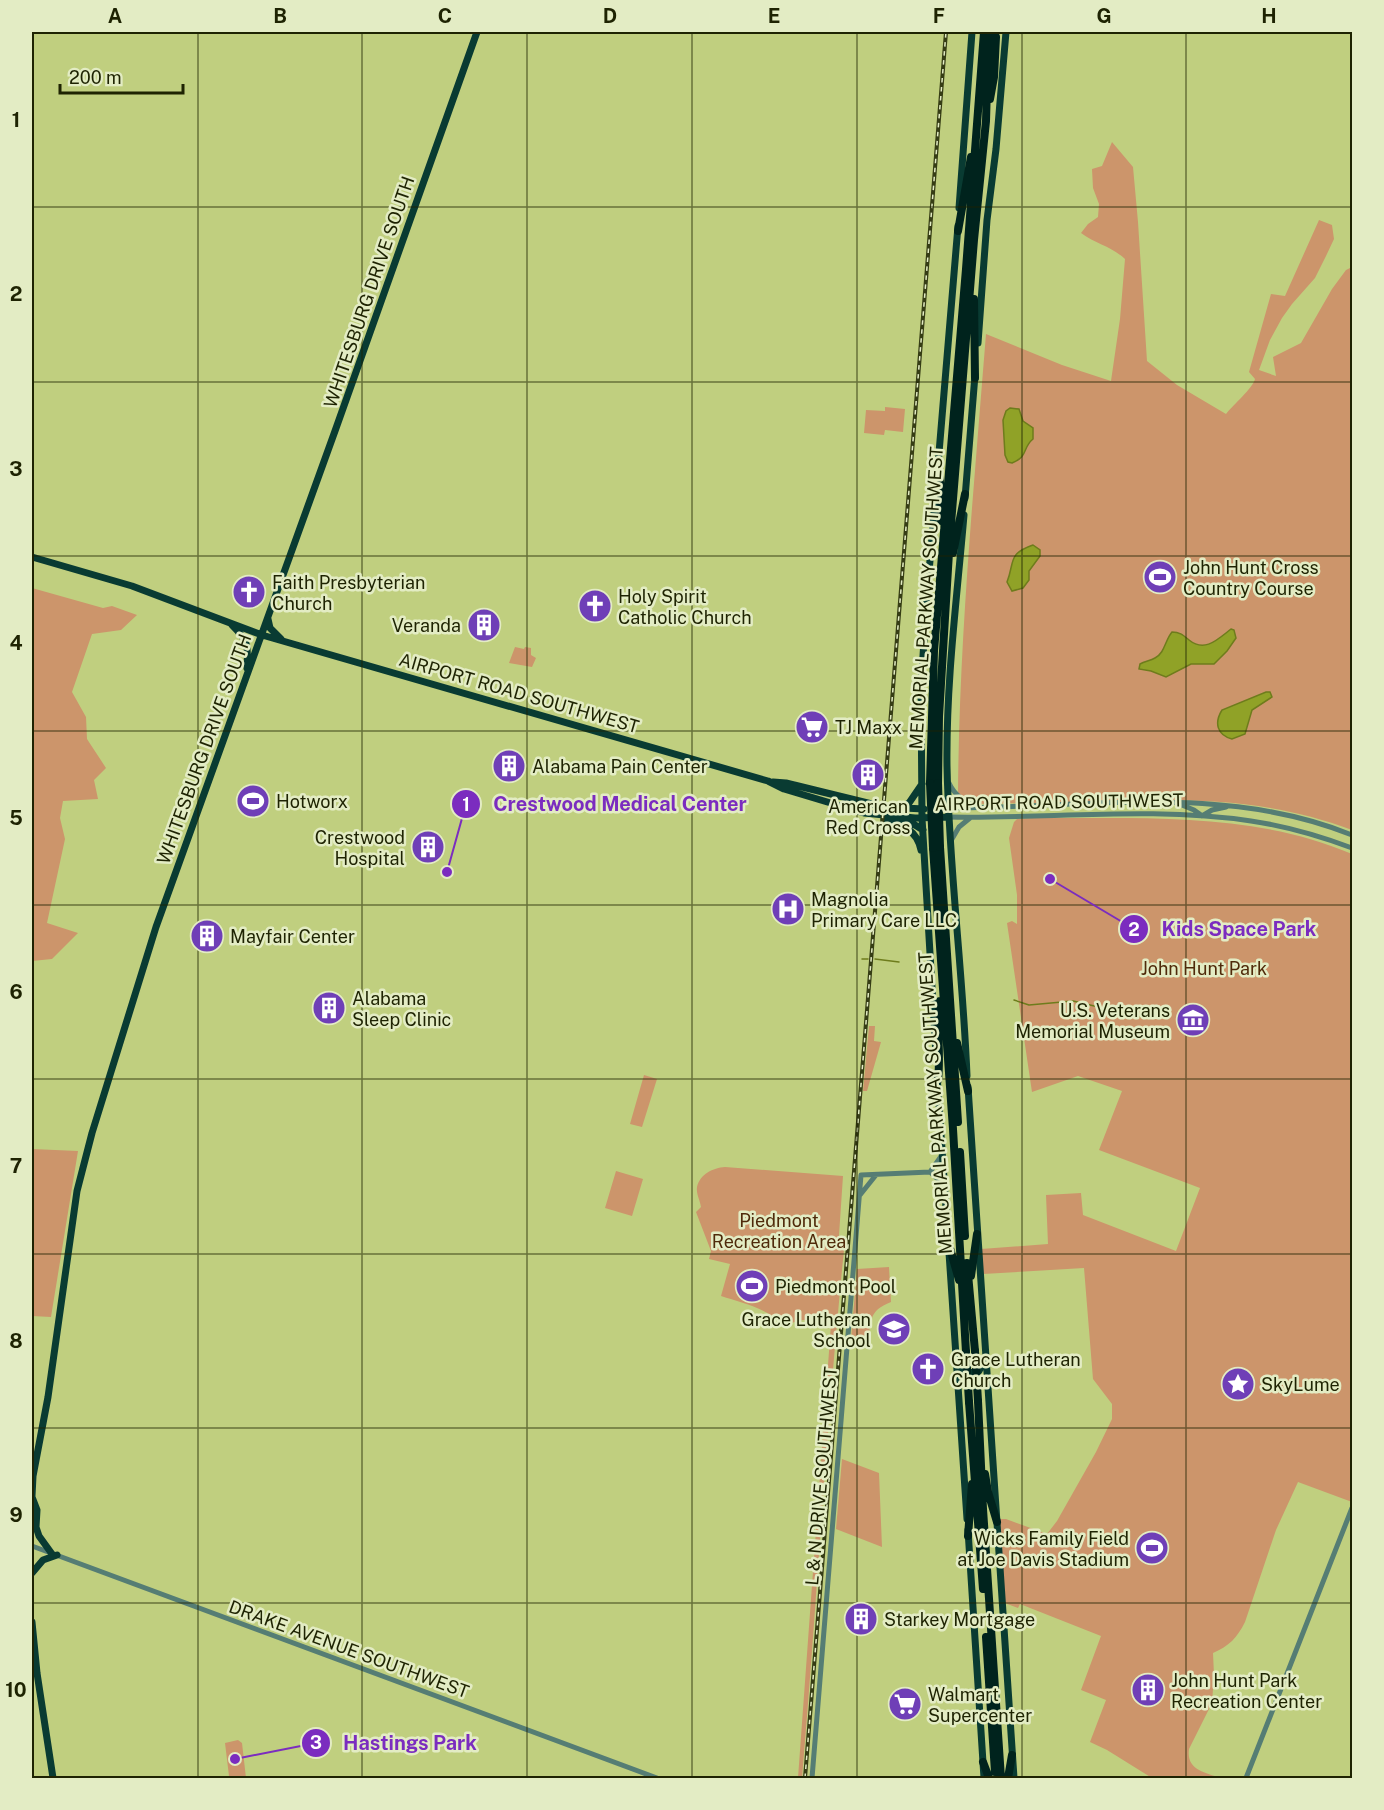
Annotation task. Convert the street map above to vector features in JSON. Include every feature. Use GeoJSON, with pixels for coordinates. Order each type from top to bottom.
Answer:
{"type":"FeatureCollection","features":[{"type":"Feature","properties":{"kind":"highway","name":"MEMORIAL PARKWAY SOUTHWEST"},"geometry":{"type":"LineString","coordinates":[[930,783],[939,716],[952,506],[974,240],[986,121],[994,77],[995,34]]}},
{"type":"Feature","properties":{"kind":"highway","name":"MEMORIAL PARKWAY SOUTHWEST"},"geometry":{"type":"LineString","coordinates":[[966,1297],[967,1270],[952,1023],[930,783],[932,677],[977,123],[995,34]]}},
{"type":"Feature","properties":{"kind":"highway"},"geometry":{"type":"LineString","coordinates":[[958,231],[977,123]]}},
{"type":"Feature","properties":{"kind":"highway"},"geometry":{"type":"LineString","coordinates":[[974,240],[976,255],[973,304],[975,378]]}},
{"type":"Feature","properties":{"kind":"highway"},"geometry":{"type":"LineString","coordinates":[[939,469],[941,570]]}},
{"type":"Feature","properties":{"kind":"highway"},"geometry":{"type":"LineString","coordinates":[[948,587],[965,494]]}},
{"type":"Feature","properties":{"kind":"highway","name":"MEMORIAL PARKWAY SOUTHWEST"},"geometry":{"type":"LineString","coordinates":[[936,847],[942,991],[971,1351],[974,1471],[996,1779]]}},
{"type":"Feature","properties":{"kind":"highway"},"geometry":{"type":"LineString","coordinates":[[938,1080],[939,1012],[942,991]]}},
{"type":"Feature","properties":{"kind":"highway"},"geometry":{"type":"LineString","coordinates":[[952,1023],[968,1091]]}},
{"type":"Feature","properties":{"kind":"highway"},"geometry":{"type":"LineString","coordinates":[[966,1297],[977,1234]]}},
{"type":"Feature","properties":{"kind":"highway"},"geometry":{"type":"LineString","coordinates":[[948,1241],[966,1297]]}},
{"type":"Feature","properties":{"kind":"highway","name":"MEMORIAL PARKWAY SOUTHWEST"},"geometry":{"type":"LineString","coordinates":[[974,1402],[981,1452],[982,1499],[1001,1779]]}},
{"type":"Feature","properties":{"kind":"highway"},"geometry":{"type":"LineString","coordinates":[[981,1452],[988,1492],[997,1522]]}},
{"type":"Feature","properties":{"kind":"highway"},"geometry":{"type":"LineString","coordinates":[[968,1536],[974,1471]]}},
{"type":"Feature","properties":{"kind":"highway"},"geometry":{"type":"LineString","coordinates":[[1008,1779],[1012,1755]]}},
{"type":"Feature","properties":{"kind":"highway"},"geometry":{"type":"LineString","coordinates":[[983,1762],[989,1779]]}},
{"type":"Feature","properties":{"kind":"main road","name":"WHITESBURG DRIVE SOUTH"},"geometry":{"type":"LineString","coordinates":[[54,1555],[39,1536],[36,1527],[37,1510],[32,1496],[33,1476],[50,1386],[77,1191],[92,1133],[156,927],[477,32]]}},
{"type":"Feature","properties":{"kind":"main road"},"geometry":{"type":"LineString","coordinates":[[948,781],[944,791],[936,794],[928,792],[930,783],[922,671],[973,33]]}},
{"type":"Feature","properties":{"kind":"main road"},"geometry":{"type":"LineString","coordinates":[[995,34],[996,149],[987,220],[951,667],[948,781],[953,888],[961,977],[1014,1779]]}},
{"type":"Feature","properties":{"kind":"main road","name":"AIRPORT ROAD SOUTHWEST"},"geometry":{"type":"LineString","coordinates":[[32,557],[132,586],[262,635],[768,781],[786,783],[884,807],[922,810],[949,808]]}},
{"type":"Feature","properties":{"kind":"main road"},"geometry":{"type":"LineString","coordinates":[[268,618],[270,628],[283,641]]}},
{"type":"Feature","properties":{"kind":"main road"},"geometry":{"type":"LineString","coordinates":[[230,623],[246,640],[246,678]]}},
{"type":"Feature","properties":{"kind":"main road","name":"AIRPORT ROAD SOUTHWEST"},"geometry":{"type":"LineString","coordinates":[[768,781],[784,789],[864,813],[883,816],[949,818]]}},
{"type":"Feature","properties":{"kind":"main road"},"geometry":{"type":"LineString","coordinates":[[899,809],[909,803],[930,783]]}},
{"type":"Feature","properties":{"kind":"main road"},"geometry":{"type":"LineString","coordinates":[[930,783],[922,810],[923,839],[984,1779]]}},
{"type":"Feature","properties":{"kind":"main road"},"geometry":{"type":"LineString","coordinates":[[864,813],[895,822],[912,831],[918,839],[926,873]]}},
{"type":"Feature","properties":{"kind":"main road"},"geometry":{"type":"LineString","coordinates":[[883,816],[915,825],[923,830]]}},
{"type":"Feature","properties":{"kind":"main road"},"geometry":{"type":"LineString","coordinates":[[923,839],[930,831],[936,831],[951,839]]}},
{"type":"Feature","properties":{"kind":"main road"},"geometry":{"type":"LineString","coordinates":[[956,1362],[964,1372],[974,1372],[979,1371],[986,1358]]}},
{"type":"Feature","properties":{"kind":"main road"},"geometry":{"type":"LineString","coordinates":[[959,1400],[963,1389],[970,1384],[980,1384],[988,1391]]}},
{"type":"Feature","properties":{"kind":"main road"},"geometry":{"type":"LineString","coordinates":[[32,1573],[43,1560],[54,1555]]}},
{"type":"Feature","properties":{"kind":"main road"},"geometry":{"type":"LineString","coordinates":[[32,1622],[37,1673],[53,1779]]}},
{"type":"Feature","properties":{"kind":"street"},"geometry":{"type":"LineString","coordinates":[[948,781],[957,796],[982,808]]}},
{"type":"Feature","properties":{"kind":"street"},"geometry":{"type":"LineString","coordinates":[[1171,801],[1194,810],[1202,816],[1218,808],[1233,806]]}},
{"type":"Feature","properties":{"kind":"street","name":"AIRPORT ROAD SOUTHWEST"},"geometry":{"type":"LineString","coordinates":[[949,808],[1171,801],[1233,806],[1304,818],[1353,835]]}},
{"type":"Feature","properties":{"kind":"street","name":"AIRPORT ROAD SOUTHWEST"},"geometry":{"type":"LineString","coordinates":[[949,818],[1162,814],[1202,816],[1271,824],[1353,848]]}},
{"type":"Feature","properties":{"kind":"street"},"geometry":{"type":"LineString","coordinates":[[951,839],[970,818]]}},
{"type":"Feature","properties":{"kind":"street"},"geometry":{"type":"LineString","coordinates":[[930,1172],[942,1155]]}},
{"type":"Feature","properties":{"kind":"street"},"geometry":{"type":"LineString","coordinates":[[859,1196],[876,1175],[930,1172],[944,1185]]}},
{"type":"Feature","properties":{"kind":"street","name":"L & N DRIVE SOUTHWEST"},"geometry":{"type":"LineString","coordinates":[[812,1779],[861,1175],[876,1175]]}},
{"type":"Feature","properties":{"kind":"street"},"geometry":{"type":"LineString","coordinates":[[1246,1779],[1353,1508]]}},
{"type":"Feature","properties":{"kind":"street","name":"DRAKE AVENUE SOUTHWEST"},"geometry":{"type":"LineString","coordinates":[[32,1546],[657,1779]]}},
{"type":"Feature","properties":{"kind":"green space","name":"John Hunt Cross Country Course"},"geometry":{"type":"Polygon","coordinates":[[[1112,142],[1133,167],[1147,361],[1177,385],[1226,414],[1247,392],[1255,379],[1249,372],[1271,294],[1285,296],[1319,220],[1332,225],[1334,239],[1315,278],[1282,318],[1270,340],[1259,370],[1276,376],[1273,357],[1301,343],[1332,289],[1346,270],[1352,267],[1352,830],[1284,810],[1250,805],[1182,800],[977,804],[958,794],[964,621],[986,334],[1062,365],[1111,381],[1120,319],[1125,259],[1081,233],[1098,217],[1099,204],[1093,188],[1092,169],[1102,166],[1112,142]]]}},
{"type":"Feature","properties":{"kind":"green space"},"geometry":{"type":"Polygon","coordinates":[[[885,407],[905,409],[903,432],[885,430],[884,435],[864,433],[866,410],[885,411],[885,407]]]}},
{"type":"Feature","properties":{"kind":"green space"},"geometry":{"type":"Polygon","coordinates":[[[32,588],[103,608],[112,606],[137,615],[121,630],[92,634],[72,692],[86,717],[87,739],[106,768],[94,780],[98,799],[63,801],[60,818],[65,839],[47,923],[78,933],[52,959],[32,961],[32,588]]]}},
{"type":"Feature","properties":{"kind":"green space"},"geometry":{"type":"Polygon","coordinates":[[[515,647],[531,648],[531,655],[536,658],[532,667],[509,663],[515,647]]]}},
{"type":"Feature","properties":{"kind":"green space","name":"John Hunt Park"},"geometry":{"type":"Polygon","coordinates":[[[1154,818],[1235,824],[1275,830],[1314,840],[1352,854],[1352,1502],[1298,1482],[1276,1530],[1245,1622],[1232,1641],[1213,1653],[1212,1703],[1189,1749],[1189,1756],[1190,1762],[1198,1769],[1220,1778],[1152,1778],[1090,1742],[1106,1700],[1081,1690],[1101,1636],[1020,1604],[1018,1608],[1002,1602],[996,1519],[1006,1519],[1047,1534],[1057,1521],[1096,1452],[1112,1419],[1112,1404],[1093,1379],[1084,1268],[983,1274],[981,1249],[1048,1244],[1046,1195],[1081,1193],[1083,1215],[1176,1251],[1200,1188],[1099,1150],[1122,1091],[1078,1076],[1032,1092],[1007,923],[1012,921],[1017,924],[1017,895],[1009,838],[1017,819],[1154,818]]]}},
{"type":"Feature","properties":{"kind":"green space"},"geometry":{"type":"Polygon","coordinates":[[[869,1026],[875,1026],[874,1041],[881,1042],[867,1091],[863,1091],[869,1026]]]}},
{"type":"Feature","properties":{"kind":"green space"},"geometry":{"type":"Polygon","coordinates":[[[644,1075],[657,1079],[642,1127],[630,1124],[644,1075]]]}},
{"type":"Feature","properties":{"kind":"green space"},"geometry":{"type":"Polygon","coordinates":[[[32,1149],[78,1151],[51,1317],[32,1316],[32,1149]]]}},
{"type":"Feature","properties":{"kind":"green space","name":"Piedmont Recreation Area"},"geometry":{"type":"Polygon","coordinates":[[[725,1167],[843,1176],[838,1250],[844,1250],[802,1778],[798,1778],[831,1324],[803,1320],[783,1325],[762,1310],[721,1296],[730,1264],[709,1259],[711,1251],[696,1212],[701,1207],[697,1190],[699,1182],[712,1170],[725,1167]]]}},
{"type":"Feature","properties":{"kind":"green space"},"geometry":{"type":"Polygon","coordinates":[[[616,1171],[643,1179],[632,1216],[605,1208],[616,1171]]]}},
{"type":"Feature","properties":{"kind":"green space"},"geometry":{"type":"Polygon","coordinates":[[[889,1267],[891,1302],[874,1313],[868,1343],[851,1339],[857,1269],[889,1267]]]}},
{"type":"Feature","properties":{"kind":"green space"},"geometry":{"type":"Polygon","coordinates":[[[842,1459],[879,1473],[882,1547],[836,1529],[842,1459]]]}},
{"type":"Feature","properties":{"kind":"green space"},"geometry":{"type":"Polygon","coordinates":[[[238,1740],[242,1743],[246,1778],[229,1776],[225,1743],[238,1740]]]}},
{"type":"Feature","properties":{"kind":"shaded area"},"geometry":{"type":"Polygon","coordinates":[[[1010,408],[1019,409],[1023,421],[1033,428],[1033,439],[1021,458],[1012,463],[1008,462],[1005,455],[1003,420],[1006,411],[1010,408]]]}},
{"type":"Feature","properties":{"kind":"shaded area"},"geometry":{"type":"Polygon","coordinates":[[[1033,545],[1040,550],[1040,556],[1029,571],[1029,580],[1023,588],[1012,591],[1007,582],[1013,559],[1019,552],[1033,545]]]}},
{"type":"Feature","properties":{"kind":"shaded area"},"geometry":{"type":"Polygon","coordinates":[[[1231,629],[1234,630],[1236,638],[1214,664],[1191,664],[1166,677],[1139,669],[1140,664],[1161,653],[1172,632],[1179,633],[1195,644],[1206,645],[1231,629]]]}},
{"type":"Feature","properties":{"kind":"shaded area"},"geometry":{"type":"Polygon","coordinates":[[[1270,692],[1272,697],[1252,710],[1245,734],[1232,739],[1223,735],[1218,728],[1218,719],[1222,710],[1270,692]]]}},
{"type":"Feature","properties":{"kind":"waterway"},"geometry":{"type":"LineString","coordinates":[[862,959],[868,959]]}},
{"type":"Feature","properties":{"kind":"waterway"},"geometry":{"type":"LineString","coordinates":[[875,959],[899,962]]}},
{"type":"Feature","properties":{"kind":"waterway"},"geometry":{"type":"LineString","coordinates":[[1014,1000],[1029,1005],[1073,1001],[1141,1017],[1152,1015]]}},
{"type":"Feature","properties":{"kind":"railway"},"geometry":{"type":"LineString","coordinates":[[805,1778],[946,32]]}},
{"type":"Feature","properties":{"kind":"place","name":"John Hunt Cross Country Course"},"geometry":{"type":"Point","coordinates":[1160,577]}},
{"type":"Feature","properties":{"kind":"place","name":"Faith Presbyterian Church"},"geometry":{"type":"Point","coordinates":[249,592]}},
{"type":"Feature","properties":{"kind":"place","name":"Holy Spirit Catholic Church"},"geometry":{"type":"Point","coordinates":[595,606]}},
{"type":"Feature","properties":{"kind":"place","name":"Veranda"},"geometry":{"type":"Point","coordinates":[484,625]}},
{"type":"Feature","properties":{"kind":"place","name":"TJ Maxx"},"geometry":{"type":"Point","coordinates":[812,727]}},
{"type":"Feature","properties":{"kind":"place","name":"Alabama Pain Center"},"geometry":{"type":"Point","coordinates":[509,766]}},
{"type":"Feature","properties":{"kind":"place","name":"American Red Cross"},"geometry":{"type":"Point","coordinates":[868,775]}},
{"type":"Feature","properties":{"kind":"place","name":"Hotworx"},"geometry":{"type":"Point","coordinates":[253,801]}},
{"type":"Feature","properties":{"kind":"place","name":"Crestwood Hospital"},"geometry":{"type":"Point","coordinates":[428,847]}},
{"type":"Feature","properties":{"kind":"place","name":"Crestwood Medical Center"},"geometry":{"type":"Point","coordinates":[447,872]}},
{"type":"Feature","properties":{"kind":"place","name":"Kids Space Park"},"geometry":{"type":"Point","coordinates":[1050,879]}},
{"type":"Feature","properties":{"kind":"place","name":"Magnolia Primary Care LLC"},"geometry":{"type":"Point","coordinates":[788,909]}},
{"type":"Feature","properties":{"kind":"place","name":"Mayfair Center"},"geometry":{"type":"Point","coordinates":[207,936]}},
{"type":"Feature","properties":{"kind":"place","name":"Alabama Sleep Clinic"},"geometry":{"type":"Point","coordinates":[329,1008]}},
{"type":"Feature","properties":{"kind":"place","name":"U.S. Veterans Memorial Museum"},"geometry":{"type":"Point","coordinates":[1193,1020]}},
{"type":"Feature","properties":{"kind":"place","name":"Piedmont Pool"},"geometry":{"type":"Point","coordinates":[752,1286]}},
{"type":"Feature","properties":{"kind":"place","name":"Grace Lutheran School"},"geometry":{"type":"Point","coordinates":[894,1329]}},
{"type":"Feature","properties":{"kind":"place","name":"Grace Lutheran Church"},"geometry":{"type":"Point","coordinates":[928,1369]}},
{"type":"Feature","properties":{"kind":"place","name":"SkyLume"},"geometry":{"type":"Point","coordinates":[1238,1384]}},
{"type":"Feature","properties":{"kind":"place","name":"Wicks Family Field at Joe Davis Stadium"},"geometry":{"type":"Point","coordinates":[1152,1548]}},
{"type":"Feature","properties":{"kind":"place","name":"Starkey Mortgage"},"geometry":{"type":"Point","coordinates":[861,1619]}},
{"type":"Feature","properties":{"kind":"place","name":"John Hunt Park Recreation Center"},"geometry":{"type":"Point","coordinates":[1148,1690]}},
{"type":"Feature","properties":{"kind":"place","name":"Walmart Supercenter"},"geometry":{"type":"Point","coordinates":[905,1704]}},
{"type":"Feature","properties":{"kind":"place","name":"Hastings Park"},"geometry":{"type":"Point","coordinates":[235,1759]}}]}
